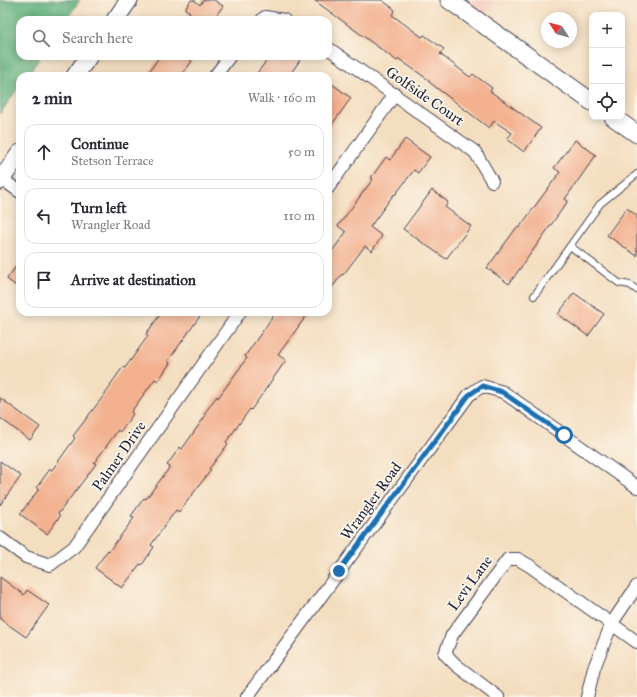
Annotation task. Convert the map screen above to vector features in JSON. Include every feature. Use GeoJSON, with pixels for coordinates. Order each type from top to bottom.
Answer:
{"type":"FeatureCollection","features":[{"type":"Feature","properties":{"kind":"street"},"geometry":{"type":"LineString","coordinates":[[118,16],[129,0]]}},
{"type":"Feature","properties":{"kind":"street"},"geometry":{"type":"LineString","coordinates":[[449,0],[589,100]]}},
{"type":"Feature","properties":{"kind":"street","name":"Golfside Court"},"geometry":{"type":"LineString","coordinates":[[332,51],[476,152],[492,181]]}},
{"type":"Feature","properties":{"kind":"street"},"geometry":{"type":"LineString","coordinates":[[78,72],[86,60]]}},
{"type":"Feature","properties":{"kind":"street"},"geometry":{"type":"LineString","coordinates":[[218,72],[227,60]]}},
{"type":"Feature","properties":{"kind":"street"},"geometry":{"type":"LineString","coordinates":[[332,182],[394,94]]}},
{"type":"Feature","properties":{"kind":"street"},"geometry":{"type":"LineString","coordinates":[[617,120],[637,134]]}},
{"type":"Feature","properties":{"kind":"street"},"geometry":{"type":"LineString","coordinates":[[16,159],[1,180],[16,189]]}},
{"type":"Feature","properties":{"kind":"street","name":"Palmer Drive"},"geometry":{"type":"LineString","coordinates":[[0,538],[26,557],[50,565],[74,547],[237,316]]}},
{"type":"Feature","properties":{"kind":"street","name":"Wrangler Road"},"geometry":{"type":"LineString","coordinates":[[247,697],[469,395],[482,386],[502,392],[637,487]]}},
{"type":"Feature","properties":{"kind":"street","name":"Levi Lane"},"geometry":{"type":"LineString","coordinates":[[498,697],[456,665],[445,654],[452,635],[508,559],[518,559],[530,566],[612,623]]}},
{"type":"Feature","properties":{"kind":"street"},"geometry":{"type":"LineString","coordinates":[[587,697],[594,668],[612,623],[637,586]]}},
{"type":"Feature","properties":{"kind":"street"},"geometry":{"type":"LineString","coordinates":[[612,623],[637,642]]}},
{"type":"Feature","properties":{"kind":"lane"},"geometry":{"type":"LineString","coordinates":[[534,296],[600,204],[637,174]]}},
{"type":"Feature","properties":{"kind":"lane"},"geometry":{"type":"LineString","coordinates":[[570,246],[618,282],[630,285],[637,290]]}},
{"type":"Feature","properties":{"kind":"shaded area"},"geometry":{"type":"Polygon","coordinates":[[[461,0],[495,0],[484,16],[461,0]]]}},
{"type":"Feature","properties":{"kind":"green space"},"geometry":{"type":"Polygon","coordinates":[[[0,0],[80,0],[69,16],[16,16],[16,60],[38,60],[30,72],[16,72],[16,91],[0,114],[0,0]]]}},
{"type":"Feature","properties":{"kind":"building"},"geometry":{"type":"Polygon","coordinates":[[[191,0],[194,0],[200,5],[203,0],[214,0],[223,6],[216,16],[187,16],[190,12],[185,9],[191,0]]]}},
{"type":"Feature","properties":{"kind":"building"},"geometry":{"type":"Polygon","coordinates":[[[314,0],[382,0],[395,10],[392,15],[422,37],[424,35],[444,49],[440,54],[470,77],[473,74],[492,88],[490,91],[541,128],[524,152],[507,139],[512,133],[494,121],[489,128],[429,82],[430,81],[399,59],[397,61],[314,0]]]}},
{"type":"Feature","properties":{"kind":"building"},"geometry":{"type":"Polygon","coordinates":[[[157,60],[192,61],[184,72],[149,72],[157,60]]]}},
{"type":"Feature","properties":{"kind":"building"},"geometry":{"type":"Polygon","coordinates":[[[267,60],[300,60],[292,72],[258,72],[267,60]]]}},
{"type":"Feature","properties":{"kind":"building"},"geometry":{"type":"Polygon","coordinates":[[[332,84],[351,98],[332,124],[332,84]]]}},
{"type":"Feature","properties":{"kind":"building"},"geometry":{"type":"Polygon","coordinates":[[[405,139],[430,157],[418,173],[414,170],[370,227],[382,236],[372,251],[365,246],[332,288],[332,249],[346,232],[338,226],[373,179],[371,178],[386,157],[390,160],[405,139]]]}},
{"type":"Feature","properties":{"kind":"building"},"geometry":{"type":"Polygon","coordinates":[[[575,140],[596,155],[565,199],[568,201],[509,284],[487,268],[517,227],[519,228],[560,172],[554,168],[575,140]]]}},
{"type":"Feature","properties":{"kind":"building"},"geometry":{"type":"Polygon","coordinates":[[[432,190],[448,202],[445,207],[471,226],[446,259],[403,229],[432,190]]]}},
{"type":"Feature","properties":{"kind":"building"},"geometry":{"type":"Polygon","coordinates":[[[627,208],[637,216],[637,256],[607,235],[627,208]]]}},
{"type":"Feature","properties":{"kind":"building"},"geometry":{"type":"Polygon","coordinates":[[[16,267],[16,286],[7,279],[16,267]]]}},
{"type":"Feature","properties":{"kind":"building"},"geometry":{"type":"Polygon","coordinates":[[[574,293],[604,314],[588,336],[558,314],[574,293]]]}},
{"type":"Feature","properties":{"kind":"building"},"geometry":{"type":"Polygon","coordinates":[[[159,316],[200,316],[168,361],[170,363],[158,381],[155,379],[131,412],[133,414],[120,432],[118,430],[94,463],[96,464],[58,514],[60,516],[47,534],[20,514],[39,489],[37,487],[50,469],[52,470],[75,438],[73,436],[111,386],[110,385],[123,367],[125,368],[148,336],[146,334],[159,316]]]}},
{"type":"Feature","properties":{"kind":"building"},"geometry":{"type":"Polygon","coordinates":[[[273,316],[306,316],[278,355],[286,360],[251,410],[250,409],[226,442],[228,444],[209,469],[211,470],[179,512],[176,510],[151,545],[154,547],[142,565],[140,564],[122,588],[95,568],[134,518],[131,516],[170,467],[167,465],[180,447],[182,449],[206,415],[204,414],[217,396],[218,398],[247,358],[245,356],[273,316]]]}},
{"type":"Feature","properties":{"kind":"building"},"geometry":{"type":"Polygon","coordinates":[[[0,398],[40,427],[30,440],[0,418],[0,398]]]}},
{"type":"Feature","properties":{"kind":"building"},"geometry":{"type":"Polygon","coordinates":[[[0,461],[21,476],[0,505],[0,461]]]}},
{"type":"Feature","properties":{"kind":"building"},"geometry":{"type":"Polygon","coordinates":[[[0,577],[24,595],[27,590],[49,605],[26,637],[0,619],[0,577]]]}},
{"type":"Feature","properties":{"kind":"route"},"geometry":{"type":"LineString","coordinates":[[339,571],[469,395],[482,386],[502,392],[564,435]]}}]}
